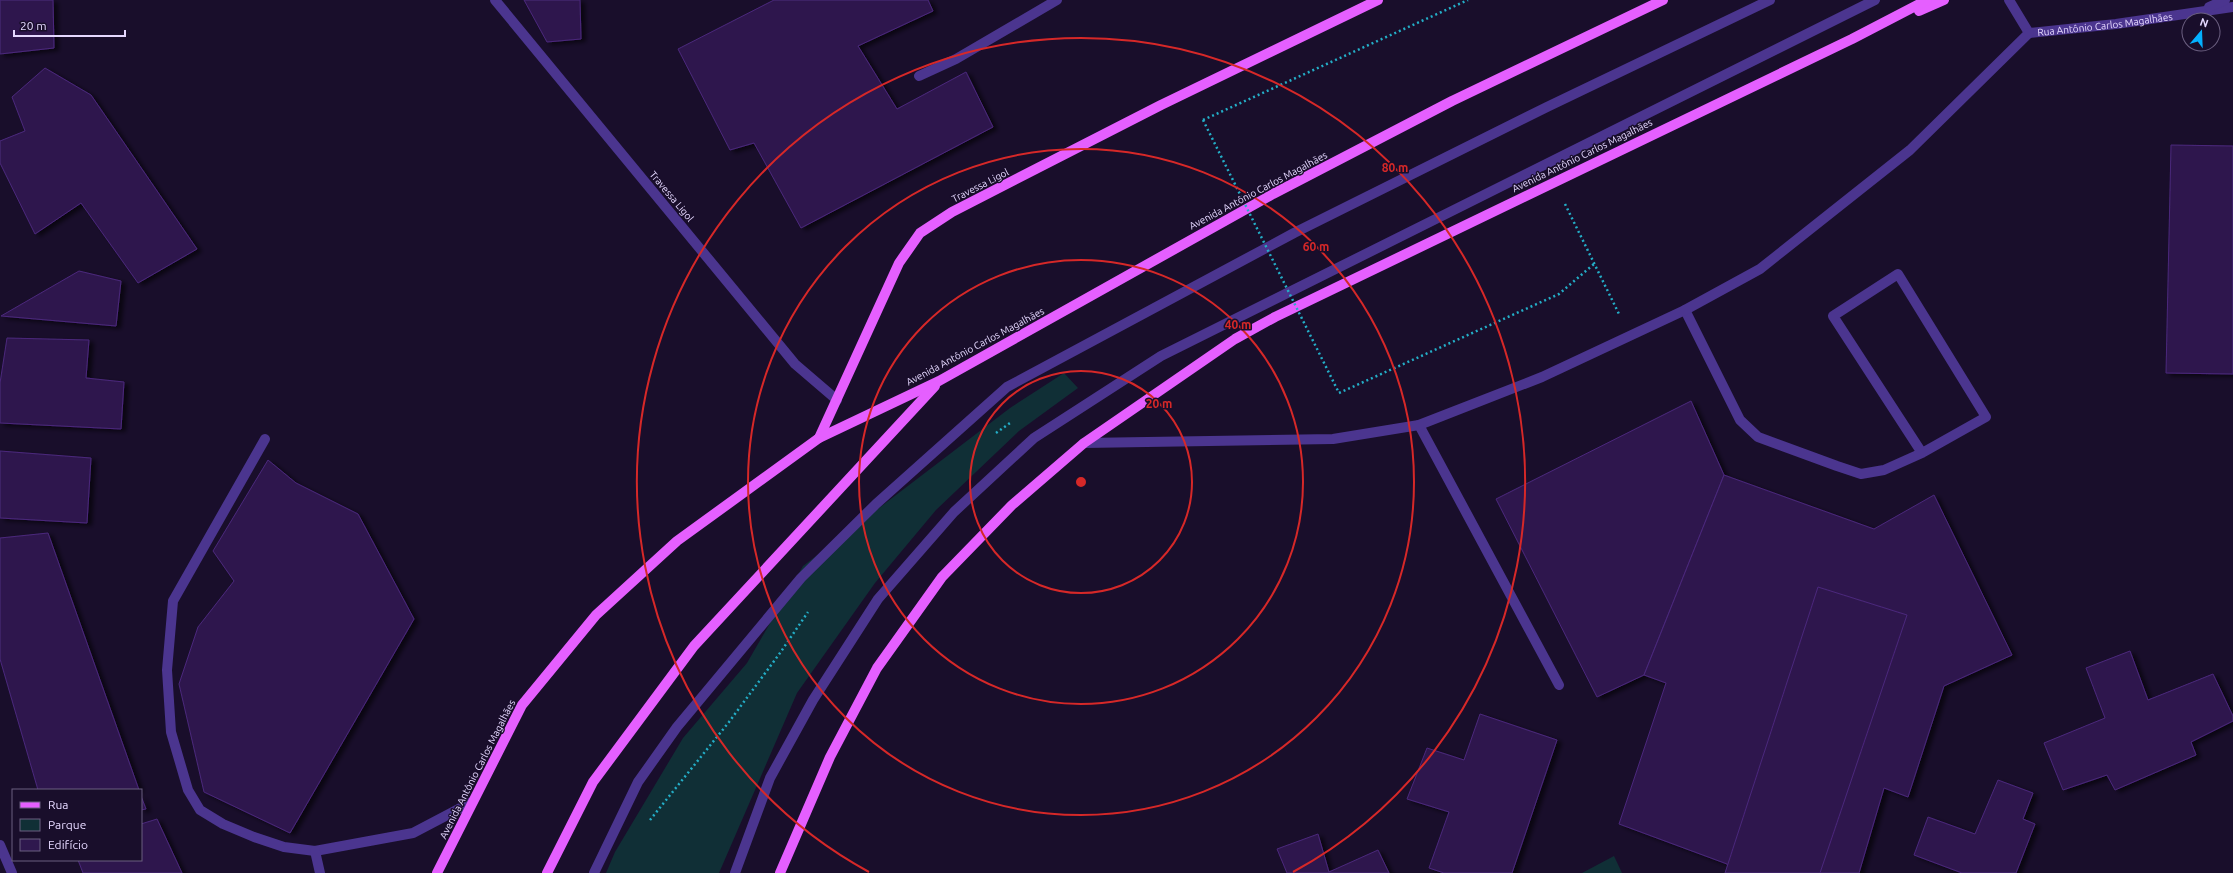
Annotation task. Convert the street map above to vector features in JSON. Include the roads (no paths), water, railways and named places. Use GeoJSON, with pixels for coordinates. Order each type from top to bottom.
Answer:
{"type":"FeatureCollection","features":[{"type":"Feature","properties":{"kind":"main road","name":"Travessa Ligol"},"geometry":{"type":"LineString","coordinates":[[819,438],[899,263],[920,233],[952,212],[1161,105],[1378,0]]}},
{"type":"Feature","properties":{"kind":"main road","name":"Avenida Antônio Carlos Magalhães"},"geometry":{"type":"LineString","coordinates":[[437,873],[522,705],[596,615],[677,541],[819,438],[940,381],[1273,194],[1452,102],[1663,0]]}},
{"type":"Feature","properties":{"kind":"main road","name":"Avenida Antônio Carlos Magalhães"},"geometry":{"type":"LineString","coordinates":[[780,873],[830,757],[877,668],[942,577],[1012,505],[1084,443],[1235,340],[1274,316],[1852,39],[1927,0]]}},
{"type":"Feature","properties":{"kind":"main road","name":"Avenida Antônio Carlos Magalhães"},"geometry":{"type":"LineString","coordinates":[[1852,39],[1944,0]]}},
{"type":"Feature","properties":{"kind":"main road"},"geometry":{"type":"LineString","coordinates":[[547,873],[593,782],[694,646],[940,381]]}},
{"type":"Feature","properties":{"kind":"street","name":"Travessa Ligol"},"geometry":{"type":"LineString","coordinates":[[495,0],[795,364],[837,400]]}},
{"type":"Feature","properties":{"kind":"street"},"geometry":{"type":"LineString","coordinates":[[919,76],[956,59],[1057,0]]}},
{"type":"Feature","properties":{"kind":"street"},"geometry":{"type":"LineString","coordinates":[[594,873],[638,782],[677,727],[801,578],[876,504],[1007,387],[1294,233],[1546,108],[1770,0]]}},
{"type":"Feature","properties":{"kind":"street"},"geometry":{"type":"LineString","coordinates":[[735,873],[770,778],[812,700],[878,599],[954,512],[1034,438],[1161,356],[1875,0]]}},
{"type":"Feature","properties":{"kind":"street","name":"Rua Antônio Carlos Magalhães"},"geometry":{"type":"LineString","coordinates":[[2009,0],[2029,33],[2116,24],[2181,14]]}},
{"type":"Feature","properties":{"kind":"street","name":"Rua Antônio Carlos Magalhães"},"geometry":{"type":"LineString","coordinates":[[2194,12],[2225,0]]}},
{"type":"Feature","properties":{"kind":"street","name":"Rua Antônio Carlos Magalhães"},"geometry":{"type":"LineString","coordinates":[[2194,12],[2233,7]]}},
{"type":"Feature","properties":{"kind":"street"},"geometry":{"type":"LineString","coordinates":[[1084,443],[1333,439],[1419,425],[1542,377],[1685,310],[1760,269],[1910,150],[2029,33]]}},
{"type":"Feature","properties":{"kind":"street"},"geometry":{"type":"LineString","coordinates":[[1685,310],[1740,420],[1758,437],[1861,474],[1884,470],[1922,453],[1986,417],[1898,274],[1833,316],[1922,453]]}},
{"type":"Feature","properties":{"kind":"street"},"geometry":{"type":"LineString","coordinates":[[1419,425],[1559,685]]}},
{"type":"Feature","properties":{"kind":"street"},"geometry":{"type":"LineString","coordinates":[[265,439],[173,601],[167,670],[171,732],[188,790],[200,810],[223,824],[254,838],[284,847],[315,852],[413,833],[472,802]]}},
{"type":"Feature","properties":{"kind":"street"},"geometry":{"type":"LineString","coordinates":[[0,845],[12,873]]}},
{"type":"Feature","properties":{"kind":"street"},"geometry":{"type":"LineString","coordinates":[[315,852],[320,873]]}}]}
